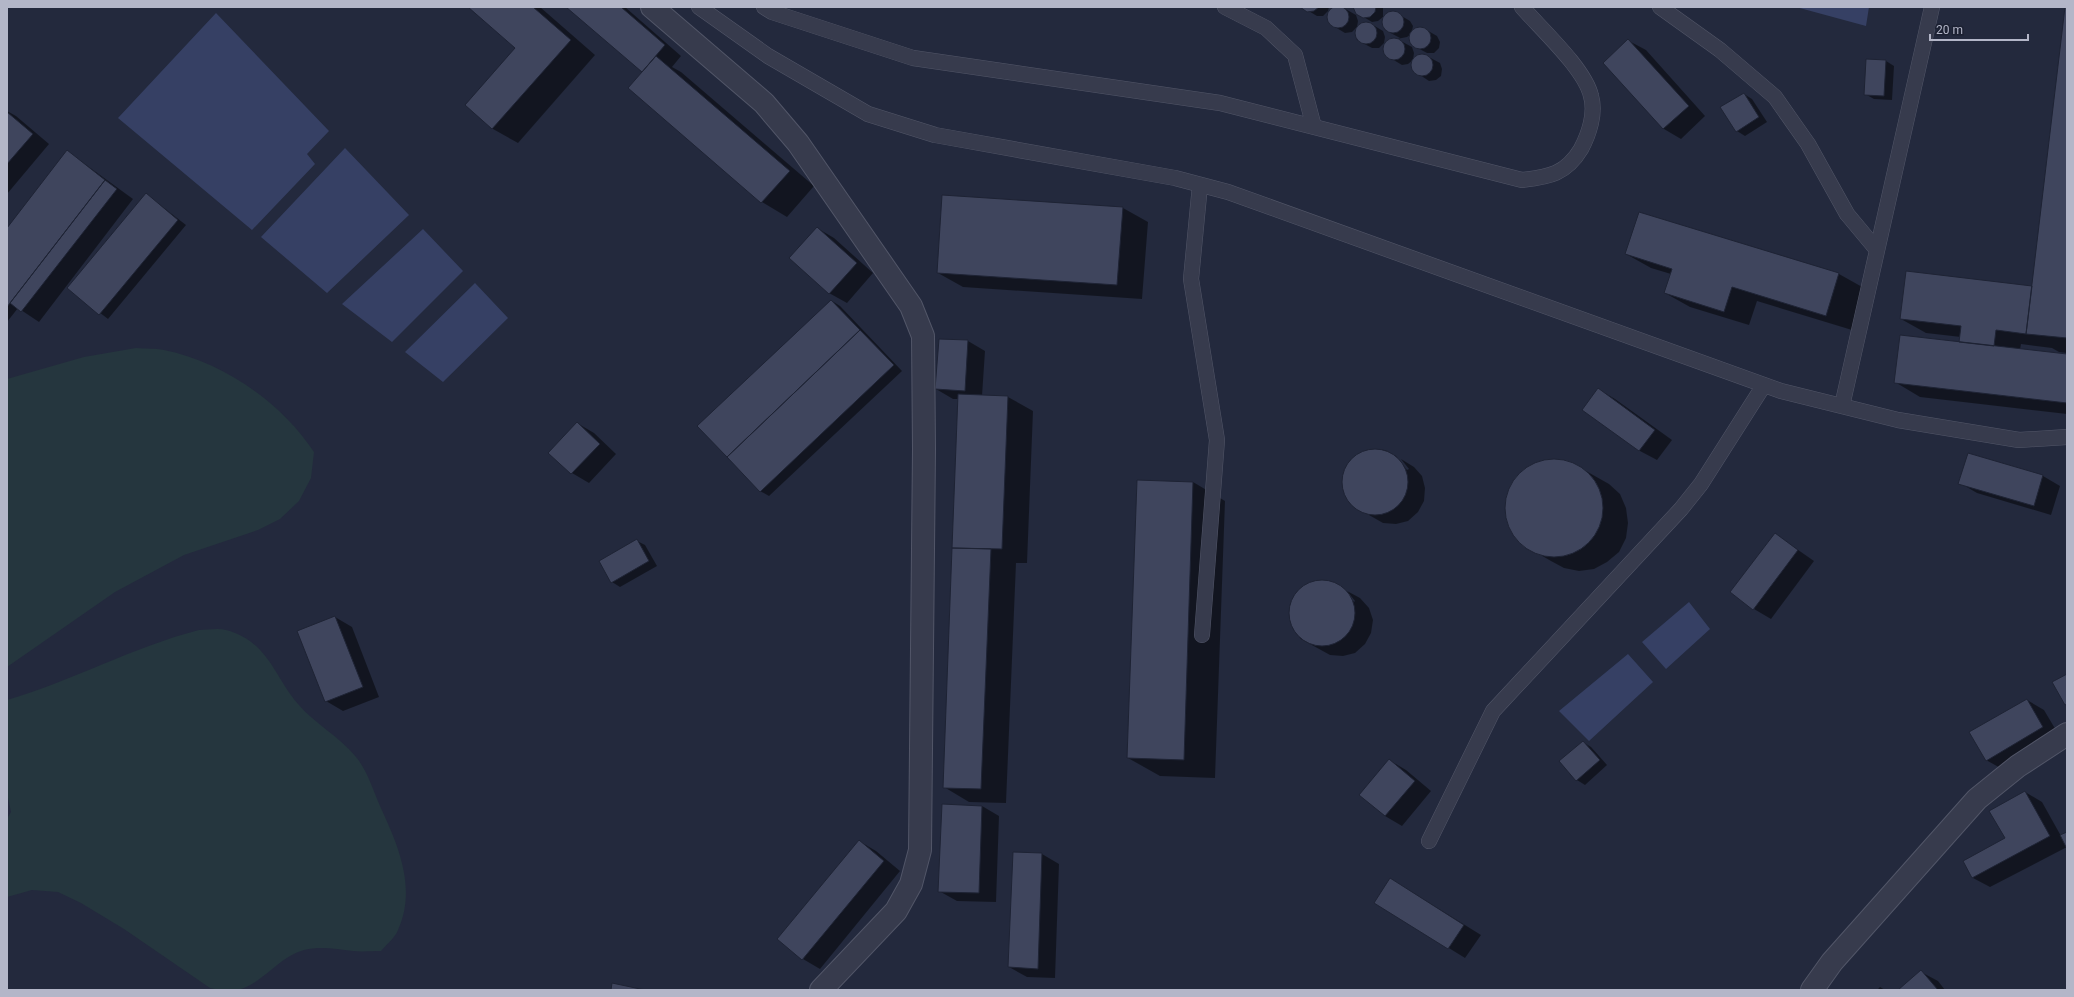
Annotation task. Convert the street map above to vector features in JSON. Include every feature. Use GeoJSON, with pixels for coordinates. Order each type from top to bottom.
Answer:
{"type":"FeatureCollection","features":[{"type":"Feature","properties":{"kind":"street"},"geometry":{"type":"LineString","coordinates":[[652,7],[764,102],[798,143],[911,306],[922,336],[924,449],[920,850],[912,884],[896,911],[821,990]]}},
{"type":"Feature","properties":{"kind":"street"},"geometry":{"type":"LineString","coordinates":[[1812,990],[1832,962],[1977,799],[2018,766],[2067,734]]}},
{"type":"Feature","properties":{"kind":"lane"},"geometry":{"type":"LineString","coordinates":[[699,7],[768,56],[868,114],[935,135],[1175,178],[1228,192],[1764,385],[1898,420],[2019,440],[2067,437]]}},
{"type":"Feature","properties":{"kind":"lane"},"geometry":{"type":"LineString","coordinates":[[764,7],[772,12],[913,58],[1220,103],[1522,180],[1546,178],[1563,170],[1578,153],[1589,135],[1592,97],[1584,78],[1522,7]]}},
{"type":"Feature","properties":{"kind":"lane"},"geometry":{"type":"LineString","coordinates":[[1225,7],[1266,28],[1295,55],[1314,127]]}},
{"type":"Feature","properties":{"kind":"lane"},"geometry":{"type":"LineString","coordinates":[[1660,7],[1720,50],[1775,97],[1808,144],[1847,214],[1877,250]]}},
{"type":"Feature","properties":{"kind":"lane"},"geometry":{"type":"LineString","coordinates":[[1842,406],[1932,7]]}},
{"type":"Feature","properties":{"kind":"lane"},"geometry":{"type":"LineString","coordinates":[[1200,185],[1191,279],[1217,440],[1202,635]]}},
{"type":"Feature","properties":{"kind":"lane"},"geometry":{"type":"LineString","coordinates":[[1429,841],[1493,711],[1681,509],[1701,484],[1764,385]]}},
{"type":"Feature","properties":{"kind":"shaded area"},"geometry":{"type":"Polygon","coordinates":[[[136,348],[161,349],[208,364],[229,374],[268,401],[285,417],[314,452],[311,478],[299,501],[280,519],[258,530],[184,555],[115,592],[7,667],[7,379],[84,357],[136,348]]]}},
{"type":"Feature","properties":{"kind":"shaded area"},"geometry":{"type":"Polygon","coordinates":[[[199,630],[226,630],[240,635],[252,642],[269,661],[298,704],[312,718],[335,736],[360,762],[370,780],[399,851],[405,883],[406,898],[397,933],[381,951],[356,951],[322,948],[304,950],[295,953],[279,963],[257,981],[241,989],[226,990],[210,988],[124,929],[81,903],[58,892],[32,890],[7,897],[7,819],[11,812],[7,793],[7,700],[55,683],[150,645],[199,630]]]}},
{"type":"Feature","properties":{"kind":"water"},"geometry":{"type":"Polygon","coordinates":[[[1796,7],[1869,7],[1866,26],[1796,7]]]}},
{"type":"Feature","properties":{"kind":"water"},"geometry":{"type":"Polygon","coordinates":[[[216,13],[329,131],[307,154],[315,164],[252,230],[118,118],[216,13]]]}},
{"type":"Feature","properties":{"kind":"water"},"geometry":{"type":"Polygon","coordinates":[[[345,148],[409,215],[327,293],[261,237],[345,148]]]}},
{"type":"Feature","properties":{"kind":"water"},"geometry":{"type":"Polygon","coordinates":[[[423,229],[463,271],[392,342],[342,304],[423,229]]]}},
{"type":"Feature","properties":{"kind":"water"},"geometry":{"type":"Polygon","coordinates":[[[475,283],[508,318],[443,382],[405,352],[475,283]]]}},
{"type":"Feature","properties":{"kind":"water"},"geometry":{"type":"Polygon","coordinates":[[[1689,602],[1710,629],[1666,669],[1642,642],[1689,602]]]}},
{"type":"Feature","properties":{"kind":"water"},"geometry":{"type":"Polygon","coordinates":[[[1628,654],[1653,682],[1589,741],[1559,711],[1628,654]]]}},
{"type":"Feature","properties":{"kind":"building"},"geometry":{"type":"Polygon","coordinates":[[[1338,6],[1346,9],[1349,17],[1346,25],[1338,28],[1330,25],[1327,17],[1330,9],[1338,6]]]}},
{"type":"Feature","properties":{"kind":"building"},"geometry":{"type":"Polygon","coordinates":[[[468,7],[533,7],[571,40],[492,129],[465,105],[515,48],[468,7]]]}},
{"type":"Feature","properties":{"kind":"building"},"geometry":{"type":"Polygon","coordinates":[[[566,7],[621,7],[665,45],[642,72],[566,7]]]}},
{"type":"Feature","properties":{"kind":"building"},"geometry":{"type":"Polygon","coordinates":[[[1300,7],[1319,7],[1314,11],[1307,12],[1300,7]]]}},
{"type":"Feature","properties":{"kind":"building"},"geometry":{"type":"Polygon","coordinates":[[[1353,7],[1376,7],[1375,12],[1370,17],[1363,18],[1356,14],[1353,7]]]}},
{"type":"Feature","properties":{"kind":"building"},"geometry":{"type":"Polygon","coordinates":[[[2065,7],[2067,7],[2067,338],[2026,334],[2065,7]]]}},
{"type":"Feature","properties":{"kind":"building"},"geometry":{"type":"Polygon","coordinates":[[[1393,11],[1401,14],[1404,22],[1401,30],[1393,33],[1385,30],[1382,22],[1385,14],[1393,11]]]}},
{"type":"Feature","properties":{"kind":"building"},"geometry":{"type":"Polygon","coordinates":[[[1366,22],[1374,25],[1377,33],[1374,41],[1366,44],[1358,41],[1355,33],[1358,25],[1366,22]]]}},
{"type":"Feature","properties":{"kind":"building"},"geometry":{"type":"Polygon","coordinates":[[[1420,27],[1428,30],[1431,38],[1428,46],[1420,49],[1412,46],[1409,38],[1412,30],[1420,27]]]}},
{"type":"Feature","properties":{"kind":"building"},"geometry":{"type":"Polygon","coordinates":[[[1394,38],[1402,41],[1405,49],[1402,57],[1394,60],[1386,57],[1383,49],[1386,41],[1394,38]]]}},
{"type":"Feature","properties":{"kind":"building"},"geometry":{"type":"Polygon","coordinates":[[[1628,39],[1689,106],[1663,129],[1603,63],[1628,39]]]}},
{"type":"Feature","properties":{"kind":"building"},"geometry":{"type":"Polygon","coordinates":[[[1422,54],[1430,57],[1433,65],[1430,73],[1422,76],[1414,73],[1411,65],[1414,57],[1422,54]]]}},
{"type":"Feature","properties":{"kind":"building"},"geometry":{"type":"Polygon","coordinates":[[[656,56],[790,171],[761,203],[628,88],[656,56]]]}},
{"type":"Feature","properties":{"kind":"building"},"geometry":{"type":"Polygon","coordinates":[[[1866,59],[1886,60],[1884,96],[1864,95],[1866,59]]]}},
{"type":"Feature","properties":{"kind":"building"},"geometry":{"type":"Polygon","coordinates":[[[1744,93],[1759,117],[1736,132],[1720,107],[1744,93]]]}},
{"type":"Feature","properties":{"kind":"building"},"geometry":{"type":"Polygon","coordinates":[[[7,112],[33,134],[7,164],[7,112]]]}},
{"type":"Feature","properties":{"kind":"building"},"geometry":{"type":"Polygon","coordinates":[[[67,150],[105,180],[7,307],[7,228],[67,150]]]}},
{"type":"Feature","properties":{"kind":"building"},"geometry":{"type":"Polygon","coordinates":[[[105,180],[117,189],[21,312],[10,303],[105,180]]]}},
{"type":"Feature","properties":{"kind":"building"},"geometry":{"type":"Polygon","coordinates":[[[146,193],[178,220],[99,315],[67,288],[146,193]]]}},
{"type":"Feature","properties":{"kind":"building"},"geometry":{"type":"Polygon","coordinates":[[[942,195],[1123,207],[1117,285],[937,273],[942,195]]]}},
{"type":"Feature","properties":{"kind":"building"},"geometry":{"type":"Polygon","coordinates":[[[1639,212],[1839,273],[1826,316],[1732,287],[1724,312],[1664,293],[1672,269],[1625,254],[1639,212]]]}},
{"type":"Feature","properties":{"kind":"building"},"geometry":{"type":"Polygon","coordinates":[[[817,227],[857,263],[829,294],[789,258],[817,227]]]}},
{"type":"Feature","properties":{"kind":"building"},"geometry":{"type":"Polygon","coordinates":[[[1906,271],[2032,286],[2026,334],[1996,330],[1994,346],[1959,342],[1961,326],[1900,319],[1906,271]]]}},
{"type":"Feature","properties":{"kind":"building"},"geometry":{"type":"Polygon","coordinates":[[[831,300],[860,330],[727,457],[697,426],[831,300]]]}},
{"type":"Feature","properties":{"kind":"building"},"geometry":{"type":"Polygon","coordinates":[[[860,330],[894,365],[760,492],[727,457],[860,330]]]}},
{"type":"Feature","properties":{"kind":"building"},"geometry":{"type":"Polygon","coordinates":[[[1900,335],[2067,354],[2067,403],[1894,383],[1900,335]]]}},
{"type":"Feature","properties":{"kind":"building"},"geometry":{"type":"Polygon","coordinates":[[[939,339],[968,340],[965,391],[935,389],[939,339]]]}},
{"type":"Feature","properties":{"kind":"building"},"geometry":{"type":"Polygon","coordinates":[[[1598,388],[1655,430],[1639,451],[1582,410],[1598,388]]]}},
{"type":"Feature","properties":{"kind":"building"},"geometry":{"type":"Polygon","coordinates":[[[958,394],[1008,396],[1002,549],[952,548],[958,394]]]}},
{"type":"Feature","properties":{"kind":"building"},"geometry":{"type":"Polygon","coordinates":[[[577,422],[600,444],[571,474],[548,453],[577,422]]]}},
{"type":"Feature","properties":{"kind":"building"},"geometry":{"type":"Polygon","coordinates":[[[1369,449],[1381,449],[1388,451],[1399,458],[1406,469],[1408,482],[1406,495],[1399,506],[1388,513],[1381,515],[1369,515],[1362,513],[1351,506],[1344,495],[1342,488],[1342,476],[1344,469],[1351,458],[1362,451],[1369,449]]]}},
{"type":"Feature","properties":{"kind":"building"},"geometry":{"type":"Polygon","coordinates":[[[1968,453],[2043,475],[2034,506],[1958,484],[1968,453]]]}},
{"type":"Feature","properties":{"kind":"building"},"geometry":{"type":"Polygon","coordinates":[[[1554,459],[1573,463],[1589,473],[1599,489],[1603,508],[1599,527],[1589,543],[1573,553],[1554,557],[1535,553],[1519,543],[1509,527],[1505,508],[1509,489],[1519,473],[1535,463],[1554,459]]]}},
{"type":"Feature","properties":{"kind":"building"},"geometry":{"type":"Polygon","coordinates":[[[1137,480],[1193,482],[1184,760],[1127,758],[1137,480]]]}},
{"type":"Feature","properties":{"kind":"building"},"geometry":{"type":"Polygon","coordinates":[[[1775,533],[1798,550],[1753,610],[1730,592],[1775,533]]]}},
{"type":"Feature","properties":{"kind":"building"},"geometry":{"type":"Polygon","coordinates":[[[637,539],[649,561],[611,583],[599,561],[637,539]]]}},
{"type":"Feature","properties":{"kind":"building"},"geometry":{"type":"Polygon","coordinates":[[[952,548],[991,549],[981,789],[943,788],[952,548]]]}},
{"type":"Feature","properties":{"kind":"building"},"geometry":{"type":"Polygon","coordinates":[[[1316,580],[1328,580],[1335,582],[1346,589],[1353,600],[1355,613],[1353,626],[1346,637],[1335,644],[1328,646],[1316,646],[1309,644],[1298,637],[1291,626],[1289,619],[1289,607],[1291,600],[1298,589],[1309,582],[1316,580]]]}},
{"type":"Feature","properties":{"kind":"building"},"geometry":{"type":"Polygon","coordinates":[[[335,616],[363,687],[325,702],[297,631],[335,616]]]}},
{"type":"Feature","properties":{"kind":"building"},"geometry":{"type":"Polygon","coordinates":[[[2067,674],[2067,704],[2065,705],[2052,682],[2067,674]]]}},
{"type":"Feature","properties":{"kind":"building"},"geometry":{"type":"Polygon","coordinates":[[[2027,699],[2043,727],[1986,761],[1969,732],[2027,699]]]}},
{"type":"Feature","properties":{"kind":"building"},"geometry":{"type":"Polygon","coordinates":[[[1583,741],[1600,760],[1576,781],[1559,761],[1583,741]]]}},
{"type":"Feature","properties":{"kind":"building"},"geometry":{"type":"Polygon","coordinates":[[[1389,759],[1415,781],[1385,816],[1359,795],[1389,759]]]}},
{"type":"Feature","properties":{"kind":"building"},"geometry":{"type":"Polygon","coordinates":[[[2025,791],[2050,836],[1972,878],[1963,861],[2005,838],[1989,811],[2025,791]]]}},
{"type":"Feature","properties":{"kind":"building"},"geometry":{"type":"Polygon","coordinates":[[[942,804],[982,806],[979,893],[938,892],[942,804]]]}},
{"type":"Feature","properties":{"kind":"building"},"geometry":{"type":"Polygon","coordinates":[[[2067,832],[2067,849],[2060,835],[2067,832]]]}},
{"type":"Feature","properties":{"kind":"building"},"geometry":{"type":"Polygon","coordinates":[[[859,840],[884,861],[802,960],[777,939],[859,840]]]}},
{"type":"Feature","properties":{"kind":"building"},"geometry":{"type":"Polygon","coordinates":[[[1013,852],[1042,853],[1038,969],[1008,967],[1013,852]]]}},
{"type":"Feature","properties":{"kind":"building"},"geometry":{"type":"Polygon","coordinates":[[[1390,878],[1464,925],[1448,949],[1374,903],[1390,878]]]}},
{"type":"Feature","properties":{"kind":"building"},"geometry":{"type":"Polygon","coordinates":[[[1921,970],[1938,990],[1898,990],[1921,970]]]}},
{"type":"Feature","properties":{"kind":"building"},"geometry":{"type":"Polygon","coordinates":[[[612,983],[645,990],[611,990],[612,983]]]}}]}
